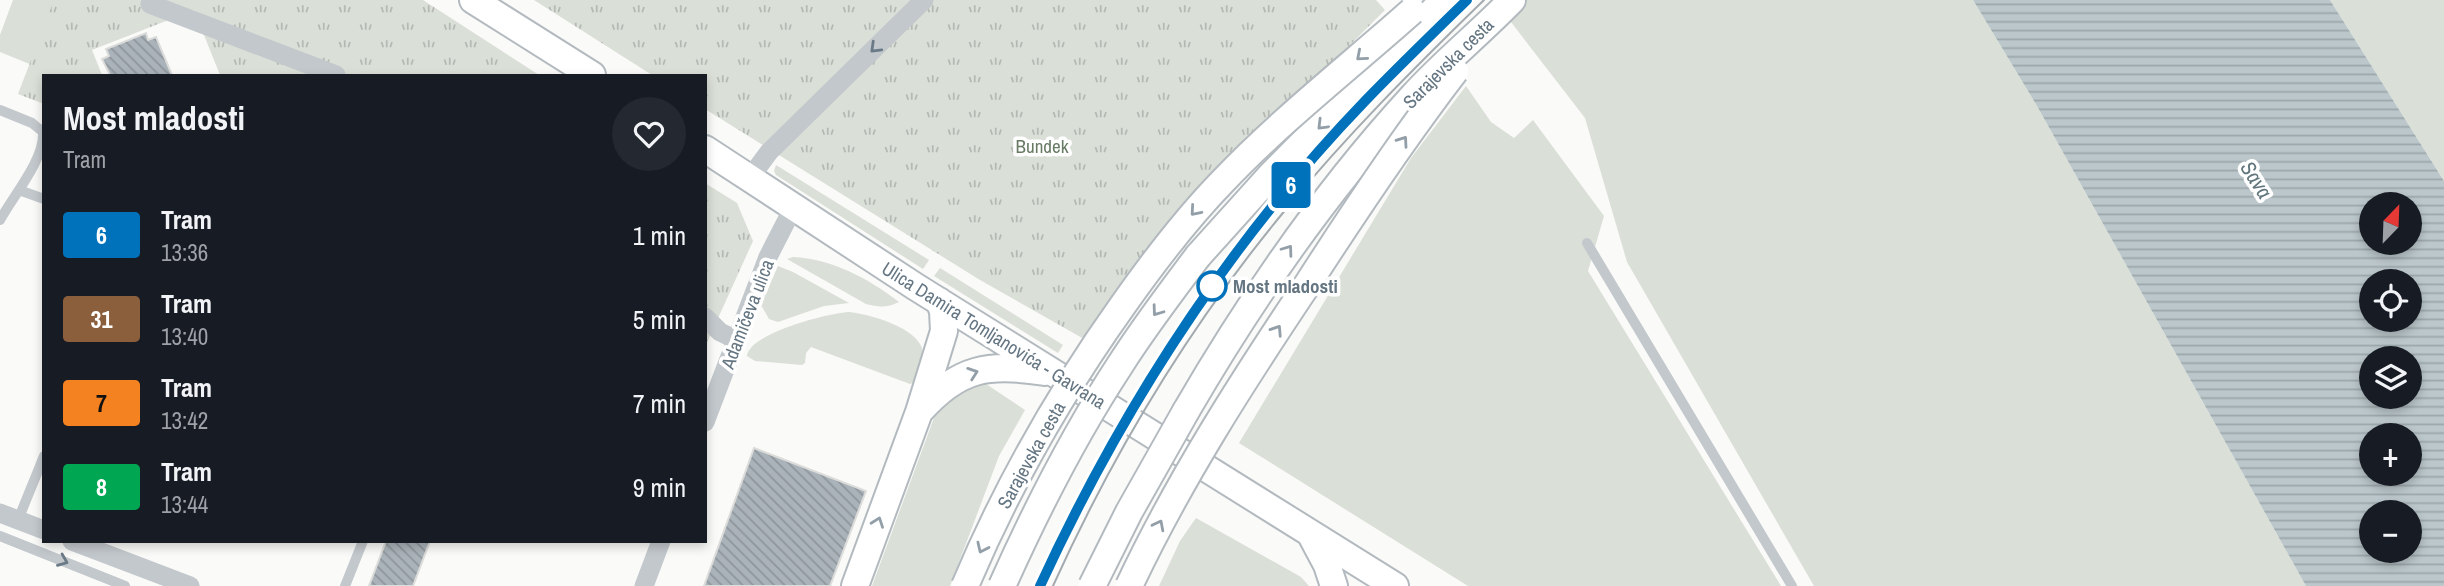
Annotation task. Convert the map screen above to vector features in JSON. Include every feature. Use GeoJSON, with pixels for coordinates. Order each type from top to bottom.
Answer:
{"type":"FeatureCollection","features":[{"type":"Feature","properties":{"kind":"main road"},"geometry":{"type":"LineString","coordinates":[[472,0],[590,74]]}},
{"type":"Feature","properties":{"kind":"main road","name":"Sarajevska cesta"},"geometry":{"type":"LineString","coordinates":[[965,586],[995,519],[1059,403],[1094,346],[1193,212],[1256,148],[1420,12],[1444,0]]}},
{"type":"Feature","properties":{"kind":"main road","name":"Sarajevska cesta"},"geometry":{"type":"LineString","coordinates":[[1093,586],[1154,467],[1250,305],[1313,216],[1392,119],[1451,66],[1507,5]]}},
{"type":"Feature","properties":{"kind":"main road","name":"Sarajevska cesta"},"geometry":{"type":"LineString","coordinates":[[1002,586],[1031,522],[1086,421],[1158,309],[1231,218],[1420,12]]}},
{"type":"Feature","properties":{"kind":"main road","name":"Sarajevska cesta"},"geometry":{"type":"LineString","coordinates":[[1129,586],[1198,454],[1451,66]]}},
{"type":"Feature","properties":{"kind":"main road","name":"Ulica Damira Tomljanovića - Gavrana"},"geometry":{"type":"LineString","coordinates":[[707,150],[939,301],[1310,534],[1377,584]]}},
{"type":"Feature","properties":{"kind":"main road"},"geometry":{"type":"LineString","coordinates":[[855,586],[919,412],[944,331],[943,311],[939,301]]}},
{"type":"Feature","properties":{"kind":"main road"},"geometry":{"type":"LineString","coordinates":[[919,412],[949,383],[978,370],[1020,368],[1054,373]]}},
{"type":"Feature","properties":{"kind":"main road"},"geometry":{"type":"LineString","coordinates":[[1310,534],[1327,565],[1334,586]]}},
{"type":"Feature","properties":{"kind":"street"},"geometry":{"type":"LineString","coordinates":[[749,179],[769,152],[924,0]]}},
{"type":"Feature","properties":{"kind":"street"},"geometry":{"type":"LineString","coordinates":[[150,4],[333,74]]}},
{"type":"Feature","properties":{"kind":"street","name":"Adamičeva ulica"},"geometry":{"type":"LineString","coordinates":[[707,417],[768,257],[793,208]]}},
{"type":"Feature","properties":{"kind":"street"},"geometry":{"type":"LineString","coordinates":[[707,319],[720,332],[737,340]]}},
{"type":"Feature","properties":{"kind":"street"},"geometry":{"type":"LineString","coordinates":[[9,517],[42,529]]}},
{"type":"Feature","properties":{"kind":"street"},"geometry":{"type":"LineString","coordinates":[[77,543],[190,586]]}},
{"type":"Feature","properties":{"kind":"street"},"geometry":{"type":"LineString","coordinates":[[644,586],[660,543]]}},
{"type":"Feature","properties":{"kind":"lane"},"geometry":{"type":"LineString","coordinates":[[0,110],[32,123],[42,131]]}},
{"type":"Feature","properties":{"kind":"lane"},"geometry":{"type":"LineString","coordinates":[[0,220],[19,190],[42,144]]}},
{"type":"Feature","properties":{"kind":"lane"},"geometry":{"type":"LineString","coordinates":[[19,190],[42,198]]}},
{"type":"Feature","properties":{"kind":"lane"},"geometry":{"type":"LineString","coordinates":[[1587,243],[1792,586]]}},
{"type":"Feature","properties":{"kind":"lane"},"geometry":{"type":"LineString","coordinates":[[9,517],[42,459]]}},
{"type":"Feature","properties":{"kind":"lane"},"geometry":{"type":"LineString","coordinates":[[0,537],[125,586]]}},
{"type":"Feature","properties":{"kind":"lane"},"geometry":{"type":"LineString","coordinates":[[345,586],[362,543]]}},
{"type":"Feature","properties":{"kind":"green space"},"geometry":{"type":"Polygon","coordinates":[[[13,0],[63,0],[37,67],[0,52],[0,35],[13,0]]]}},
{"type":"Feature","properties":{"kind":"green space"},"geometry":{"type":"Polygon","coordinates":[[[54,0],[423,0],[537,74],[220,74],[194,10],[92,50],[102,74],[42,74],[42,103],[18,94],[54,0]]]}},
{"type":"Feature","properties":{"kind":"green space","name":"Bundek"},"geometry":{"type":"Polygon","coordinates":[[[534,0],[1376,0],[1385,10],[1294,101],[1247,136],[1201,183],[1170,219],[1084,339],[980,280],[707,110],[707,74],[650,74],[534,0]]]}},
{"type":"Feature","properties":{"kind":"green space"},"geometry":{"type":"Polygon","coordinates":[[[1494,0],[1973,0],[2037,106],[2306,586],[1814,586],[1627,262],[1585,118],[1494,0]]]}},
{"type":"Feature","properties":{"kind":"green space"},"geometry":{"type":"Polygon","coordinates":[[[2330,0],[2444,0],[2444,181],[2330,0]]]}},
{"type":"Feature","properties":{"kind":"green space"},"geometry":{"type":"Polygon","coordinates":[[[1466,86],[1491,122],[1514,138],[1533,120],[1604,216],[1588,271],[1781,586],[1468,586],[1239,443],[1411,158],[1466,86]]]}},
{"type":"Feature","properties":{"kind":"green space"},"geometry":{"type":"Polygon","coordinates":[[[776,165],[929,260],[923,269],[776,175],[776,165]]]}},
{"type":"Feature","properties":{"kind":"green space"},"geometry":{"type":"Polygon","coordinates":[[[707,184],[737,203],[753,241],[707,343],[707,184]]]}},
{"type":"Feature","properties":{"kind":"green space"},"geometry":{"type":"Polygon","coordinates":[[[793,257],[822,262],[849,271],[899,302],[882,306],[866,304],[787,259],[793,257]]]}},
{"type":"Feature","properties":{"kind":"green space"},"geometry":{"type":"Polygon","coordinates":[[[778,266],[849,303],[824,306],[778,322],[769,319],[761,305],[778,266]]]}},
{"type":"Feature","properties":{"kind":"green space"},"geometry":{"type":"Polygon","coordinates":[[[940,268],[1063,345],[1058,353],[934,276],[940,268]]]}},
{"type":"Feature","properties":{"kind":"green space"},"geometry":{"type":"Polygon","coordinates":[[[849,312],[888,322],[915,338],[923,353],[916,382],[910,384],[811,347],[802,365],[755,361],[747,356],[751,348],[775,332],[808,320],[849,312]]]}},
{"type":"Feature","properties":{"kind":"green space"},"geometry":{"type":"Polygon","coordinates":[[[983,382],[1025,410],[999,456],[950,586],[872,586],[938,407],[957,390],[983,382]]]}},
{"type":"Feature","properties":{"kind":"green space"},"geometry":{"type":"Polygon","coordinates":[[[1196,518],[1301,577],[1309,586],[1159,586],[1180,541],[1196,518]]]}},
{"type":"Feature","properties":{"kind":"water","name":"Sava"},"geometry":{"type":"Polygon","coordinates":[[[1973,0],[2330,0],[2444,181],[2444,586],[2306,586],[2037,106],[1973,0]]]}},
{"type":"Feature","properties":{"kind":"building"},"geometry":{"type":"Polygon","coordinates":[[[146,33],[148,40],[156,37],[172,74],[110,74],[102,59],[109,56],[106,49],[146,33]]]}},
{"type":"Feature","properties":{"kind":"building"},"geometry":{"type":"Polygon","coordinates":[[[754,448],[866,491],[830,586],[704,586],[754,448]]]}},
{"type":"Feature","properties":{"kind":"building"},"geometry":{"type":"Polygon","coordinates":[[[385,543],[429,543],[413,586],[369,586],[385,543]]]}},
{"type":"Feature","properties":{"kind":"tram line"},"geometry":{"type":"LineString","coordinates":[[1040,586],[1107,455],[1183,330],[1225,270],[1269,211],[1316,155],[1378,87],[1467,0]]}},
{"type":"Feature","properties":{"kind":"tram line","name":"6"},"geometry":{"type":"LineString","coordinates":[[1040,586],[1079,503],[1112,443],[1177,335],[1216,281],[1277,202],[1353,114],[1467,0]]}},
{"type":"Feature","properties":{"kind":"tram line"},"geometry":{"type":"LineString","coordinates":[[1053,586],[1102,486],[1157,389],[1252,251],[1358,127],[1484,0]]}},
{"type":"Feature","properties":{"kind":"place","name":"Most mladosti"},"geometry":{"type":"Point","coordinates":[1212,286]}}]}
